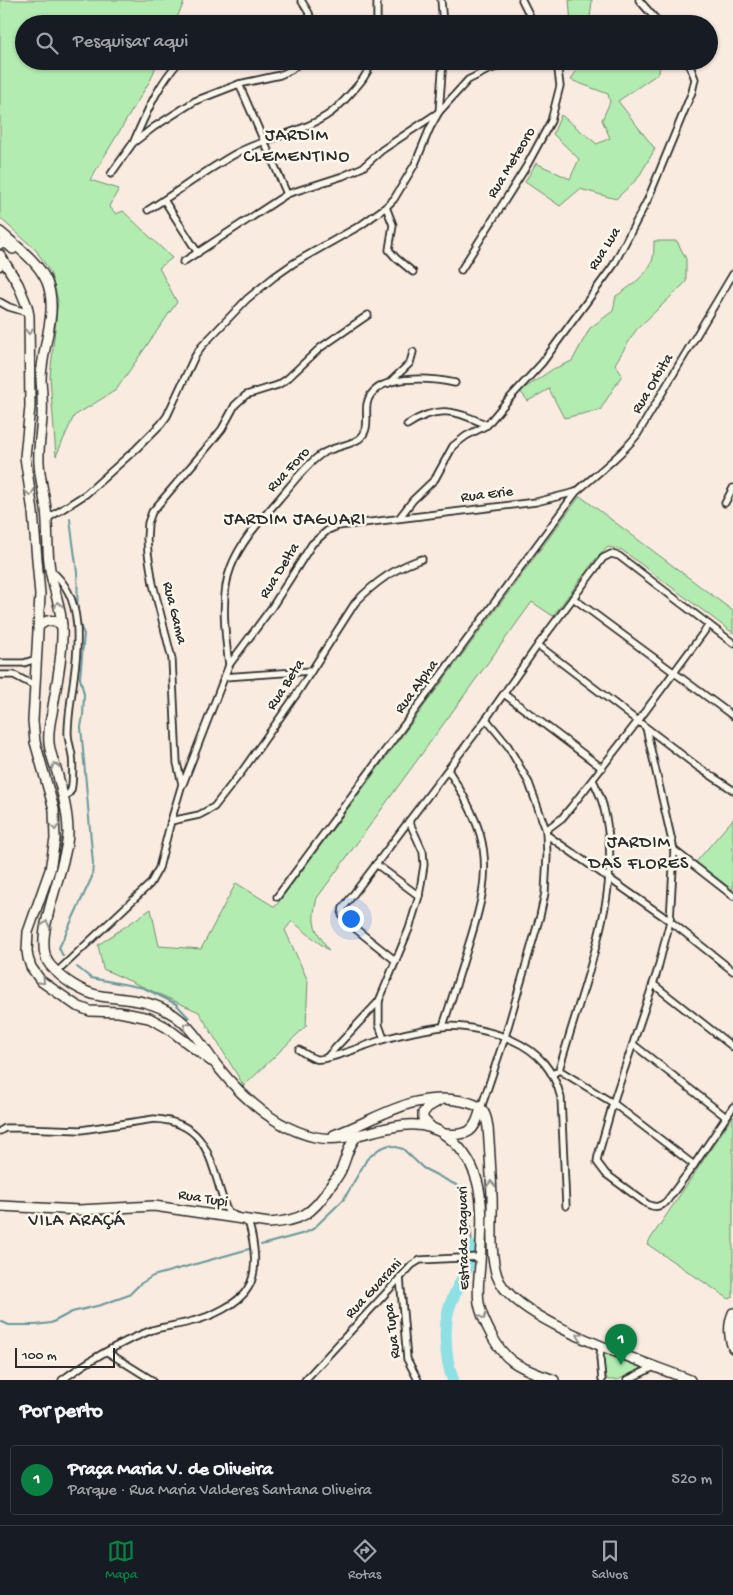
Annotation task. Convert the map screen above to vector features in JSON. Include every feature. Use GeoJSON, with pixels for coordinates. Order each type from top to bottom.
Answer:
{"type":"FeatureCollection","features":[{"type":"Feature","properties":{"kind":"main road"},"geometry":{"type":"LineString","coordinates":[[0,232],[34,262],[47,282],[51,308],[41,364],[42,411],[39,464],[47,519],[50,570],[62,626],[50,721],[49,745],[64,799],[68,836],[65,858],[46,920],[43,952],[46,959],[58,972],[78,988],[102,996],[128,998],[150,1003],[175,1016],[198,1038],[238,1091],[288,1128],[340,1143],[345,1148],[346,1154]]}},
{"type":"Feature","properties":{"kind":"main road"},"geometry":{"type":"LineString","coordinates":[[0,244],[9,245],[25,260],[34,262]]}},
{"type":"Feature","properties":{"kind":"main road"},"geometry":{"type":"LineString","coordinates":[[1,261],[18,284],[29,313],[30,407],[25,466],[33,512],[40,595],[33,721],[35,742],[54,809],[55,839],[50,870],[28,932],[26,951],[31,967],[46,986],[77,1006],[90,1011],[119,1012],[149,1018],[166,1027],[194,1050],[216,1064]]}},
{"type":"Feature","properties":{"kind":"main road"},"geometry":{"type":"LineString","coordinates":[[25,466],[39,464]]}},
{"type":"Feature","properties":{"kind":"main road"},"geometry":{"type":"LineString","coordinates":[[38,627],[44,621],[52,620],[62,626]]}},
{"type":"Feature","properties":{"kind":"main road"},"geometry":{"type":"LineString","coordinates":[[33,721],[43,726],[50,721]]}},
{"type":"Feature","properties":{"kind":"main road"},"geometry":{"type":"LineString","coordinates":[[31,967],[32,962],[37,957],[46,959]]}},
{"type":"Feature","properties":{"kind":"main road"},"geometry":{"type":"LineString","coordinates":[[70,1001],[78,997],[78,988]]}},
{"type":"Feature","properties":{"kind":"main road"},"geometry":{"type":"LineString","coordinates":[[327,1138],[353,1128],[391,1109],[415,1102],[442,1099],[469,1103],[481,1108],[487,1117],[493,1256],[495,1269],[503,1288],[523,1306],[547,1321],[601,1345],[690,1380]]}},
{"type":"Feature","properties":{"kind":"main road"},"geometry":{"type":"LineString","coordinates":[[433,1129],[423,1118],[423,1113],[428,1107],[442,1099]]}},
{"type":"Feature","properties":{"kind":"main road"},"geometry":{"type":"LineString","coordinates":[[444,1134],[458,1135],[470,1132],[475,1126],[481,1108]]}},
{"type":"Feature","properties":{"kind":"main road"},"geometry":{"type":"LineString","coordinates":[[357,1136],[391,1109]]}},
{"type":"Feature","properties":{"kind":"main road","name":"Estrada Jaguari"},"geometry":{"type":"LineString","coordinates":[[327,1138],[357,1136],[408,1124],[433,1129],[444,1134],[465,1154],[474,1168],[478,1180],[481,1215],[477,1257],[479,1300],[488,1329],[508,1357],[516,1364],[554,1380]]}},
{"type":"Feature","properties":{"kind":"main road"},"geometry":{"type":"LineString","coordinates":[[342,1166],[359,1143],[374,1132]]}},
{"type":"Feature","properties":{"kind":"main road","name":"Rua Tupi"},"geometry":{"type":"LineString","coordinates":[[0,1206],[79,1210],[154,1206],[269,1222],[286,1222],[300,1218],[314,1209],[338,1177],[346,1154],[357,1136]]}},
{"type":"Feature","properties":{"kind":"main road"},"geometry":{"type":"LineString","coordinates":[[481,1215],[492,1214]]}},
{"type":"Feature","properties":{"kind":"main road"},"geometry":{"type":"LineString","coordinates":[[733,1314],[730,1320],[729,1336],[733,1348]]}},
{"type":"Feature","properties":{"kind":"street"},"geometry":{"type":"LineString","coordinates":[[301,0],[309,15]]}},
{"type":"Feature","properties":{"kind":"street"},"geometry":{"type":"LineString","coordinates":[[377,0],[377,15]]}},
{"type":"Feature","properties":{"kind":"street"},"geometry":{"type":"LineString","coordinates":[[441,0],[442,15]]}},
{"type":"Feature","properties":{"kind":"street"},"geometry":{"type":"LineString","coordinates":[[522,0],[530,15]]}},
{"type":"Feature","properties":{"kind":"street"},"geometry":{"type":"LineString","coordinates":[[640,0],[652,15]]}},
{"type":"Feature","properties":{"kind":"street"},"geometry":{"type":"LineString","coordinates":[[111,174],[133,143],[153,98],[172,70]]}},
{"type":"Feature","properties":{"kind":"street"},"geometry":{"type":"LineString","coordinates":[[133,143],[195,101],[239,84],[280,75],[291,70]]}},
{"type":"Feature","properties":{"kind":"street"},"geometry":{"type":"LineString","coordinates":[[148,210],[235,154],[264,140],[311,125],[328,116],[358,85],[369,70]]}},
{"type":"Feature","properties":{"kind":"street"},"geometry":{"type":"LineString","coordinates":[[47,519],[86,494],[161,424],[167,416],[201,347],[247,299],[294,263],[362,225],[386,207],[394,198],[406,181],[439,112],[441,70]]}},
{"type":"Feature","properties":{"kind":"street"},"geometry":{"type":"LineString","coordinates":[[183,262],[287,194],[343,176],[363,167],[382,150],[439,112],[468,80],[488,70]]}},
{"type":"Feature","properties":{"kind":"street","name":"Rua Meteoro"},"geometry":{"type":"LineString","coordinates":[[461,270],[542,140],[551,121],[560,86],[558,70]]}},
{"type":"Feature","properties":{"kind":"street","name":"Rua Lua"},"geometry":{"type":"LineString","coordinates":[[487,425],[557,344],[613,266],[628,240],[648,199],[692,92],[695,79],[692,70]]}},
{"type":"Feature","properties":{"kind":"street"},"geometry":{"type":"LineString","coordinates":[[239,84],[287,194]]}},
{"type":"Feature","properties":{"kind":"street"},"geometry":{"type":"LineString","coordinates":[[164,200],[198,253]]}},
{"type":"Feature","properties":{"kind":"street"},"geometry":{"type":"LineString","coordinates":[[386,207],[393,226],[389,250],[413,272]]}},
{"type":"Feature","properties":{"kind":"street","name":"Rua Orbita"},"geometry":{"type":"LineString","coordinates":[[576,492],[608,466],[626,449],[637,435],[733,274]]}},
{"type":"Feature","properties":{"kind":"street"},"geometry":{"type":"LineString","coordinates":[[0,302],[8,307],[29,313]]}},
{"type":"Feature","properties":{"kind":"street","name":"Rua Gama"},"geometry":{"type":"LineString","coordinates":[[58,972],[150,884],[159,868],[182,784],[177,763],[173,665],[153,584],[148,553],[148,523],[152,512],[210,444],[222,429],[236,405],[246,395],[278,385],[320,348],[368,315]]}},
{"type":"Feature","properties":{"kind":"street"},"geometry":{"type":"LineString","coordinates":[[388,384],[410,363],[412,352]]}},
{"type":"Feature","properties":{"kind":"street","name":"Rua Foro"},"geometry":{"type":"LineString","coordinates":[[229,665],[225,632],[228,578],[246,540],[268,512],[322,453],[351,443],[362,436],[367,425],[369,397],[374,391],[402,380],[439,379],[455,383]]}},
{"type":"Feature","properties":{"kind":"street"},"geometry":{"type":"LineString","coordinates":[[408,425],[427,414],[454,411],[487,425]]}},
{"type":"Feature","properties":{"kind":"street"},"geometry":{"type":"LineString","coordinates":[[400,518],[413,500],[435,478],[453,446],[466,436],[487,425]]}},
{"type":"Feature","properties":{"kind":"street"},"geometry":{"type":"LineString","coordinates":[[725,503],[733,488]]}},
{"type":"Feature","properties":{"kind":"street","name":"Rua Erie"},"geometry":{"type":"LineString","coordinates":[[400,518],[536,502],[576,492]]}},
{"type":"Feature","properties":{"kind":"street","name":"Rua Alpha"},"geometry":{"type":"LineString","coordinates":[[277,897],[576,492]]}},
{"type":"Feature","properties":{"kind":"street","name":"Rua Delta"},"geometry":{"type":"LineString","coordinates":[[182,784],[229,665],[272,607],[312,544],[320,535],[338,526],[400,518]]}},
{"type":"Feature","properties":{"kind":"street"},"geometry":{"type":"LineString","coordinates":[[396,961],[346,922],[342,916],[343,908],[486,719],[603,558],[615,554],[733,643]]}},
{"type":"Feature","properties":{"kind":"street","name":"Rua Beta"},"geometry":{"type":"LineString","coordinates":[[171,820],[199,815],[214,807],[243,770],[355,603],[366,591],[408,564],[422,559]]}},
{"type":"Feature","properties":{"kind":"street"},"geometry":{"type":"LineString","coordinates":[[50,570],[60,578],[76,618],[75,673],[68,732],[72,756],[73,784],[71,791],[64,799]]}},
{"type":"Feature","properties":{"kind":"street"},"geometry":{"type":"LineString","coordinates":[[573,598],[733,716]]}},
{"type":"Feature","properties":{"kind":"street"},"geometry":{"type":"LineString","coordinates":[[546,832],[562,818],[593,780],[709,624]]}},
{"type":"Feature","properties":{"kind":"street"},"geometry":{"type":"LineString","coordinates":[[538,645],[698,767],[733,790]]}},
{"type":"Feature","properties":{"kind":"street"},"geometry":{"type":"LineString","coordinates":[[0,663],[24,663],[36,659]]}},
{"type":"Feature","properties":{"kind":"street"},"geometry":{"type":"LineString","coordinates":[[224,677],[311,671]]}},
{"type":"Feature","properties":{"kind":"street"},"geometry":{"type":"LineString","coordinates":[[0,675],[14,675],[34,685]]}},
{"type":"Feature","properties":{"kind":"street"},"geometry":{"type":"LineString","coordinates":[[504,694],[602,768]]}},
{"type":"Feature","properties":{"kind":"street"},"geometry":{"type":"LineString","coordinates":[[481,1108],[505,1037],[540,916],[546,875],[546,832],[529,783],[508,746],[486,719]]}},
{"type":"Feature","properties":{"kind":"street"},"geometry":{"type":"LineString","coordinates":[[646,728],[660,782],[674,850],[670,921],[634,1045],[613,1103],[598,1162],[606,1174],[647,1204],[657,1207],[666,1202],[694,1166],[733,1107]]}},
{"type":"Feature","properties":{"kind":"street"},"geometry":{"type":"LineString","coordinates":[[444,1026],[476,919],[484,882],[480,834],[468,804],[448,770]]}},
{"type":"Feature","properties":{"kind":"street"},"geometry":{"type":"LineString","coordinates":[[566,1206],[561,1098],[556,1072],[601,931],[609,879],[609,851],[604,808],[593,780]]}},
{"type":"Feature","properties":{"kind":"street"},"geometry":{"type":"LineString","coordinates":[[326,1057],[379,1001],[396,961],[419,896],[424,865],[423,852],[409,821]]}},
{"type":"Feature","properties":{"kind":"street"},"geometry":{"type":"LineString","coordinates":[[546,832],[670,921],[733,971]]}},
{"type":"Feature","properties":{"kind":"street"},"geometry":{"type":"LineString","coordinates":[[674,850],[733,896]]}},
{"type":"Feature","properties":{"kind":"street"},"geometry":{"type":"LineString","coordinates":[[376,864],[419,896]]}},
{"type":"Feature","properties":{"kind":"street"},"geometry":{"type":"LineString","coordinates":[[653,984],[733,1047]]}},
{"type":"Feature","properties":{"kind":"street"},"geometry":{"type":"LineString","coordinates":[[379,1001],[380,1025],[384,1039]]}},
{"type":"Feature","properties":{"kind":"street"},"geometry":{"type":"LineString","coordinates":[[299,1050],[316,1059],[384,1039],[444,1026],[478,1030],[505,1037],[528,1049],[556,1072],[613,1103],[694,1166]]}},
{"type":"Feature","properties":{"kind":"street"},"geometry":{"type":"LineString","coordinates":[[634,1045],[726,1117]]}},
{"type":"Feature","properties":{"kind":"street"},"geometry":{"type":"LineString","coordinates":[[0,1131],[5,1128],[82,1130],[154,1119],[178,1124],[194,1133],[206,1146],[226,1208],[229,1212],[249,1224],[254,1263],[249,1288],[243,1294],[216,1313],[194,1321],[155,1329],[127,1340],[78,1368],[62,1380]]}},
{"type":"Feature","properties":{"kind":"street","name":"Rua Guarani"},"geometry":{"type":"LineString","coordinates":[[306,1380],[400,1277],[420,1260],[477,1257]]}},
{"type":"Feature","properties":{"kind":"street","name":"Rua Tupa"},"geometry":{"type":"LineString","coordinates":[[400,1277],[407,1359],[418,1380]]}},
{"type":"Feature","properties":{"kind":"street"},"geometry":{"type":"LineString","coordinates":[[601,1345],[602,1380]]}},
{"type":"Feature","properties":{"kind":"street"},"geometry":{"type":"LineString","coordinates":[[107,1352],[152,1380]]}},
{"type":"Feature","properties":{"kind":"street"},"geometry":{"type":"LineString","coordinates":[[627,1380],[655,1366]]}},
{"type":"Feature","properties":{"kind":"green space"},"geometry":{"type":"Polygon","coordinates":[[[0,0],[185,0],[178,15],[15,15],[15,70],[154,70],[151,79],[90,180],[119,189],[109,206],[116,214],[123,211],[172,258],[159,268],[177,302],[116,390],[74,416],[56,456],[50,377],[58,300],[50,272],[36,250],[0,218],[0,0]]]}},
{"type":"Feature","properties":{"kind":"green space"},"geometry":{"type":"Polygon","coordinates":[[[569,0],[592,0],[590,15],[570,15],[569,0]]]}},
{"type":"Feature","properties":{"kind":"green space"},"geometry":{"type":"Polygon","coordinates":[[[577,70],[659,70],[659,73],[618,101],[655,149],[638,178],[616,199],[580,189],[560,206],[525,182],[536,163],[570,179],[579,159],[553,134],[561,115],[597,144],[610,138],[602,120],[610,102],[608,94],[571,80],[577,70]]]}},
{"type":"Feature","properties":{"kind":"green space"},"geometry":{"type":"Polygon","coordinates":[[[654,241],[677,241],[686,259],[686,282],[636,330],[615,364],[622,375],[600,410],[564,418],[549,389],[528,401],[520,391],[553,369],[572,361],[590,328],[613,311],[616,296],[633,284],[648,269],[653,258],[654,241]]]}},
{"type":"Feature","properties":{"kind":"green space"},"geometry":{"type":"Polygon","coordinates":[[[580,496],[733,611],[733,633],[622,550],[608,547],[594,561],[553,616],[532,602],[317,898],[314,915],[315,926],[329,951],[292,921],[285,930],[308,981],[306,1026],[244,1086],[199,1012],[103,969],[98,945],[151,909],[159,946],[201,949],[236,883],[275,907],[580,496]]]}},
{"type":"Feature","properties":{"kind":"green space"},"geometry":{"type":"Polygon","coordinates":[[[733,819],[733,890],[696,862],[733,819]]]}},
{"type":"Feature","properties":{"kind":"green space"},"geometry":{"type":"Polygon","coordinates":[[[733,1116],[733,1297],[729,1299],[647,1244],[733,1116]]]}},
{"type":"Feature","properties":{"kind":"green space"},"geometry":{"type":"Polygon","coordinates":[[[605,1352],[643,1367],[618,1380],[608,1380],[604,1366],[605,1352]]]}},
{"type":"Feature","properties":{"kind":"waterway"},"geometry":{"type":"LineString","coordinates":[[63,956],[59,948],[92,877],[93,863],[81,727],[84,694],[80,678],[84,634],[78,612],[77,573],[70,519]]}},
{"type":"Feature","properties":{"kind":"waterway"},"geometry":{"type":"LineString","coordinates":[[77,967],[91,978],[144,988],[176,1004],[189,1018]]}},
{"type":"Feature","properties":{"kind":"waterway"},"geometry":{"type":"LineString","coordinates":[[261,1245],[313,1229],[344,1199],[367,1159],[379,1149],[389,1145],[403,1149],[423,1168],[458,1186],[464,1197],[472,1247]]}},
{"type":"Feature","properties":{"kind":"waterway"},"geometry":{"type":"LineString","coordinates":[[453,1380],[448,1362],[447,1318],[452,1300],[467,1268],[472,1247]]}},
{"type":"Feature","properties":{"kind":"waterway"},"geometry":{"type":"LineString","coordinates":[[0,1321],[9,1325],[51,1323],[72,1312],[101,1305],[129,1295],[140,1284],[153,1276],[249,1249]]}},
{"type":"Feature","properties":{"kind":"place","name":"Praça Maria V. de Oliveira"},"geometry":{"type":"Point","coordinates":[621,1365]}},
{"type":"Feature","properties":{"kind":"district","name":"JARDIM CLEMENTINO"},"geometry":{"type":"Point","coordinates":[297,146]}},
{"type":"Feature","properties":{"kind":"district","name":"JARDIM JAGUARI"},"geometry":{"type":"Point","coordinates":[295,520]}},
{"type":"Feature","properties":{"kind":"district","name":"JARDIM DAS FLORES"},"geometry":{"type":"Point","coordinates":[639,853]}},
{"type":"Feature","properties":{"kind":"district","name":"VILA ARAÇÁ"},"geometry":{"type":"Point","coordinates":[77,1221]}}]}
